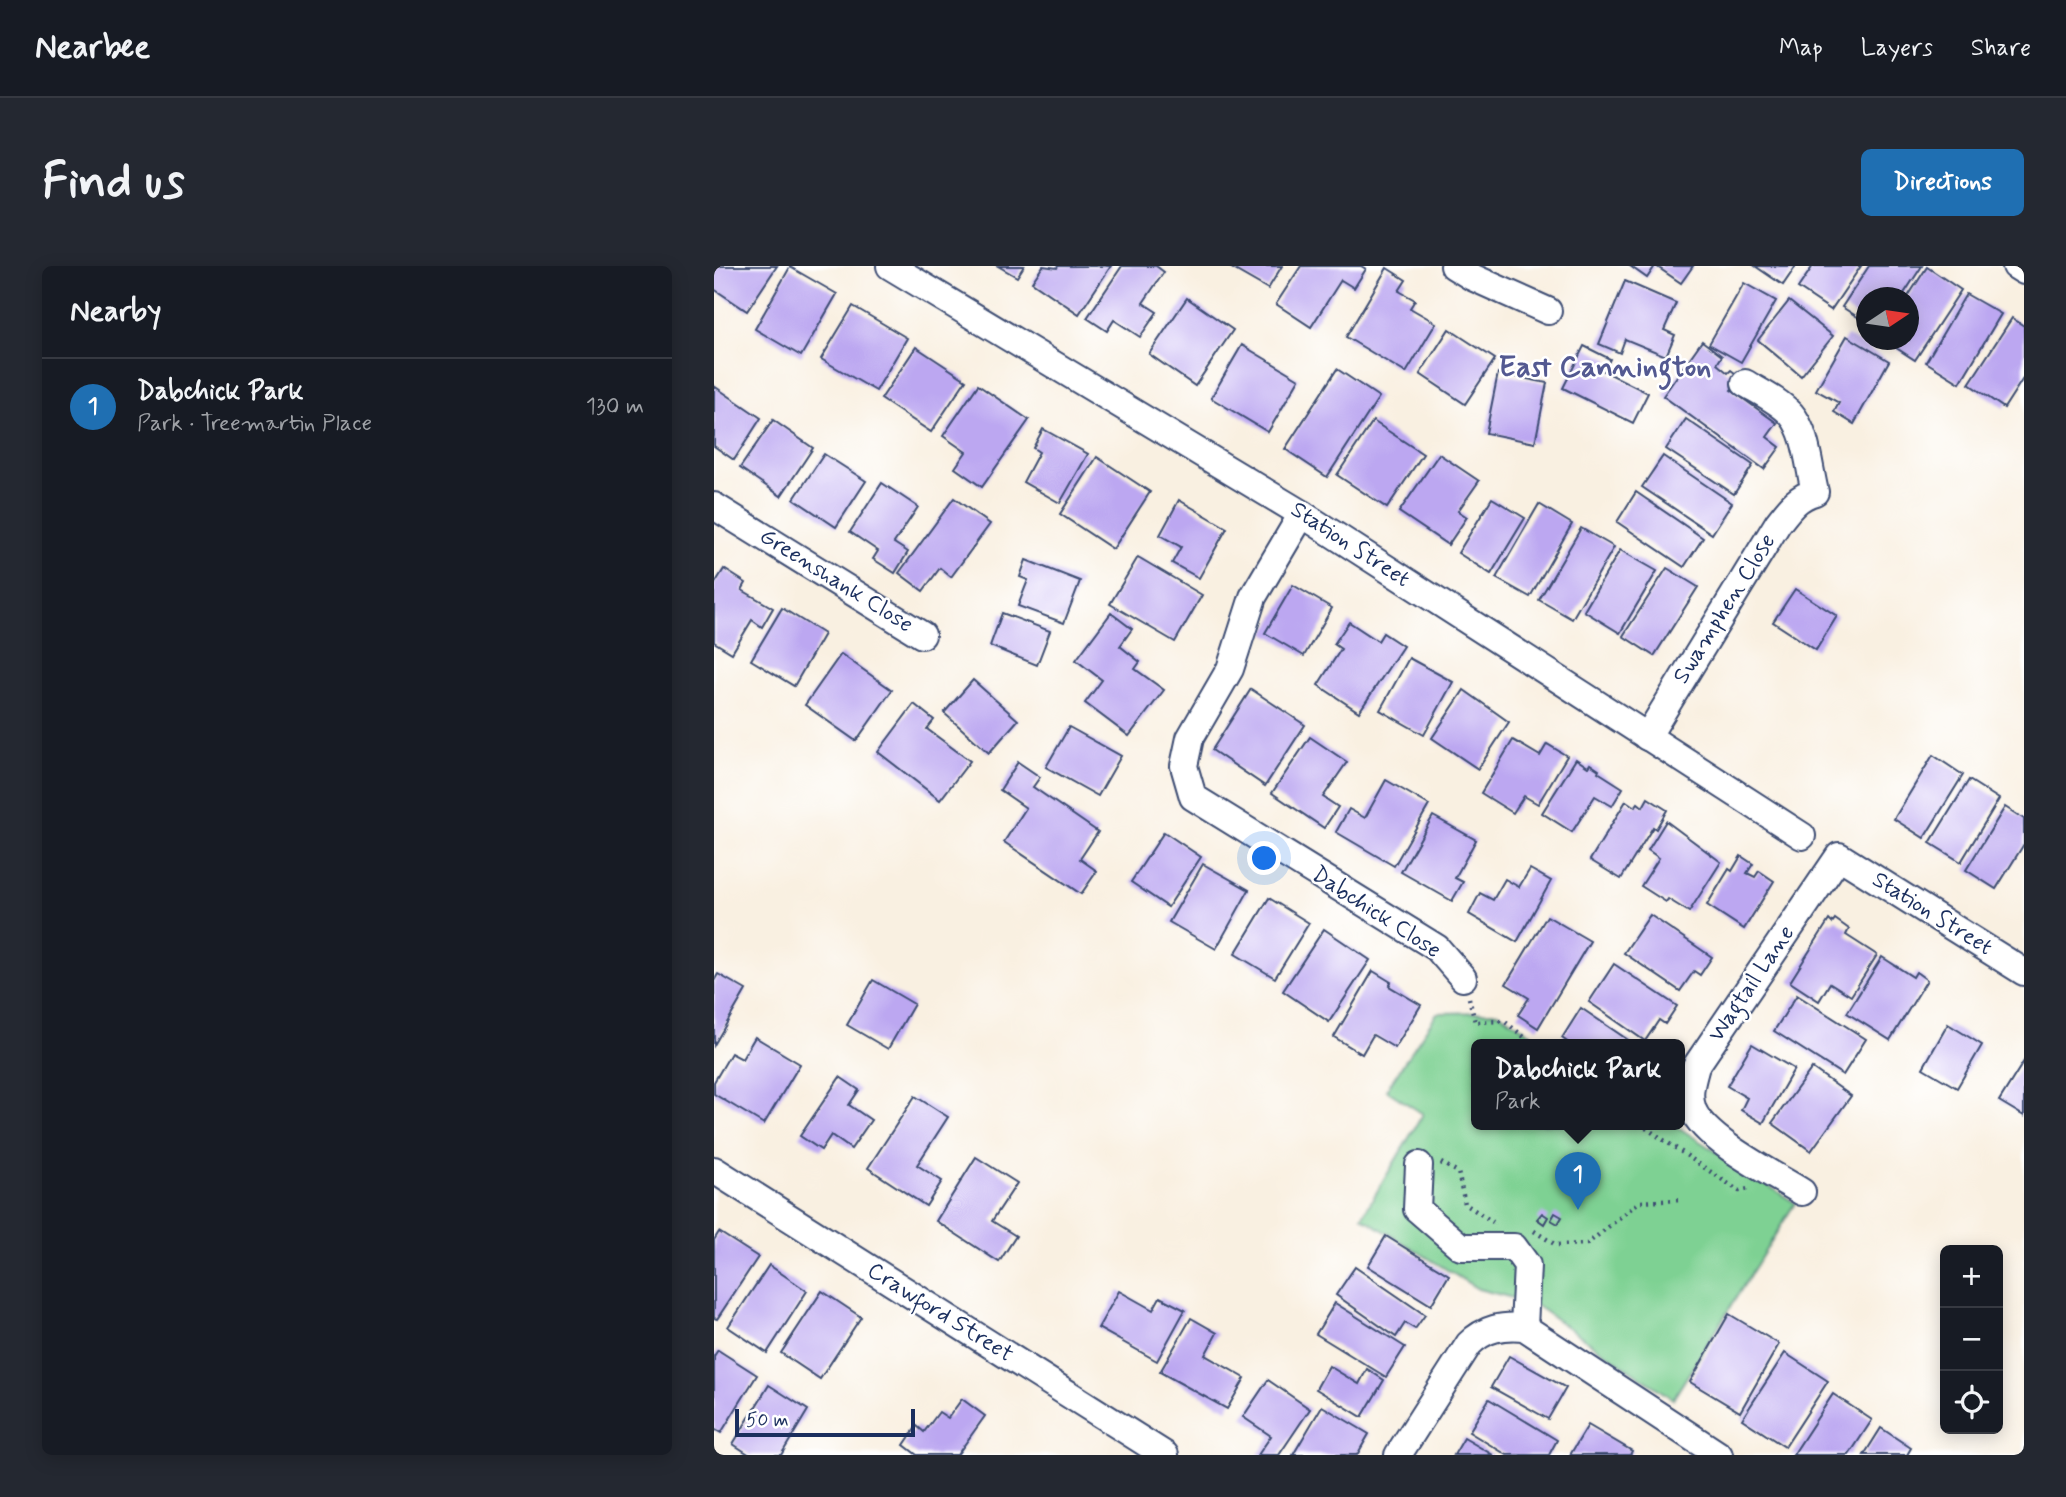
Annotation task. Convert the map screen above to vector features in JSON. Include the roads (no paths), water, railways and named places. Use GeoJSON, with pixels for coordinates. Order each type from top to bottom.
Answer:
{"type":"FeatureCollection","features":[{"type":"Feature","properties":{"kind":"street"},"geometry":{"type":"LineString","coordinates":[[1454,266],[1472,277],[1548,311]]}},
{"type":"Feature","properties":{"kind":"street"},"geometry":{"type":"LineString","coordinates":[[2016,266],[2024,271]]}},
{"type":"Feature","properties":{"kind":"street","name":"Station Street"},"geometry":{"type":"LineString","coordinates":[[899,268],[1302,513],[1802,836]]}},
{"type":"Feature","properties":{"kind":"street","name":"Swamphen Close"},"geometry":{"type":"LineString","coordinates":[[1647,737],[1778,523],[1794,503],[1806,494],[1815,492],[1795,419],[1782,406],[1745,383]]}},
{"type":"Feature","properties":{"kind":"street","name":"Greenshank Close"},"geometry":{"type":"LineString","coordinates":[[714,506],[922,635]]}},
{"type":"Feature","properties":{"kind":"street","name":"Dabchick Close"},"geometry":{"type":"LineString","coordinates":[[1302,513],[1253,597],[1230,670],[1190,738],[1184,766],[1193,797],[1437,948],[1464,978]]}},
{"type":"Feature","properties":{"kind":"street","name":"Station Street"},"geometry":{"type":"LineString","coordinates":[[1839,856],[2024,972]]}},
{"type":"Feature","properties":{"kind":"street","name":"Wagtail Lane"},"geometry":{"type":"LineString","coordinates":[[1802,1192],[1718,1139],[1699,1120],[1692,1107],[1690,1091],[1696,1066],[1839,856]]}},
{"type":"Feature","properties":{"kind":"street"},"geometry":{"type":"LineString","coordinates":[[1430,1164],[1417,1209],[1461,1247],[1514,1247],[1527,1265],[1524,1327]]}},
{"type":"Feature","properties":{"kind":"street","name":"Crawford Street"},"geometry":{"type":"LineString","coordinates":[[714,1170],[1165,1455]]}},
{"type":"Feature","properties":{"kind":"street"},"geometry":{"type":"LineString","coordinates":[[1398,1455],[1469,1344],[1478,1334],[1507,1325],[1524,1327],[1718,1455]]}},
{"type":"Feature","properties":{"kind":"place","name":"Dabchick Park"},"geometry":{"type":"Point","coordinates":[1578,1210]}},
{"type":"Feature","properties":{"kind":"district","name":"East Cannington"},"geometry":{"type":"Point","coordinates":[1605,367]}}]}
